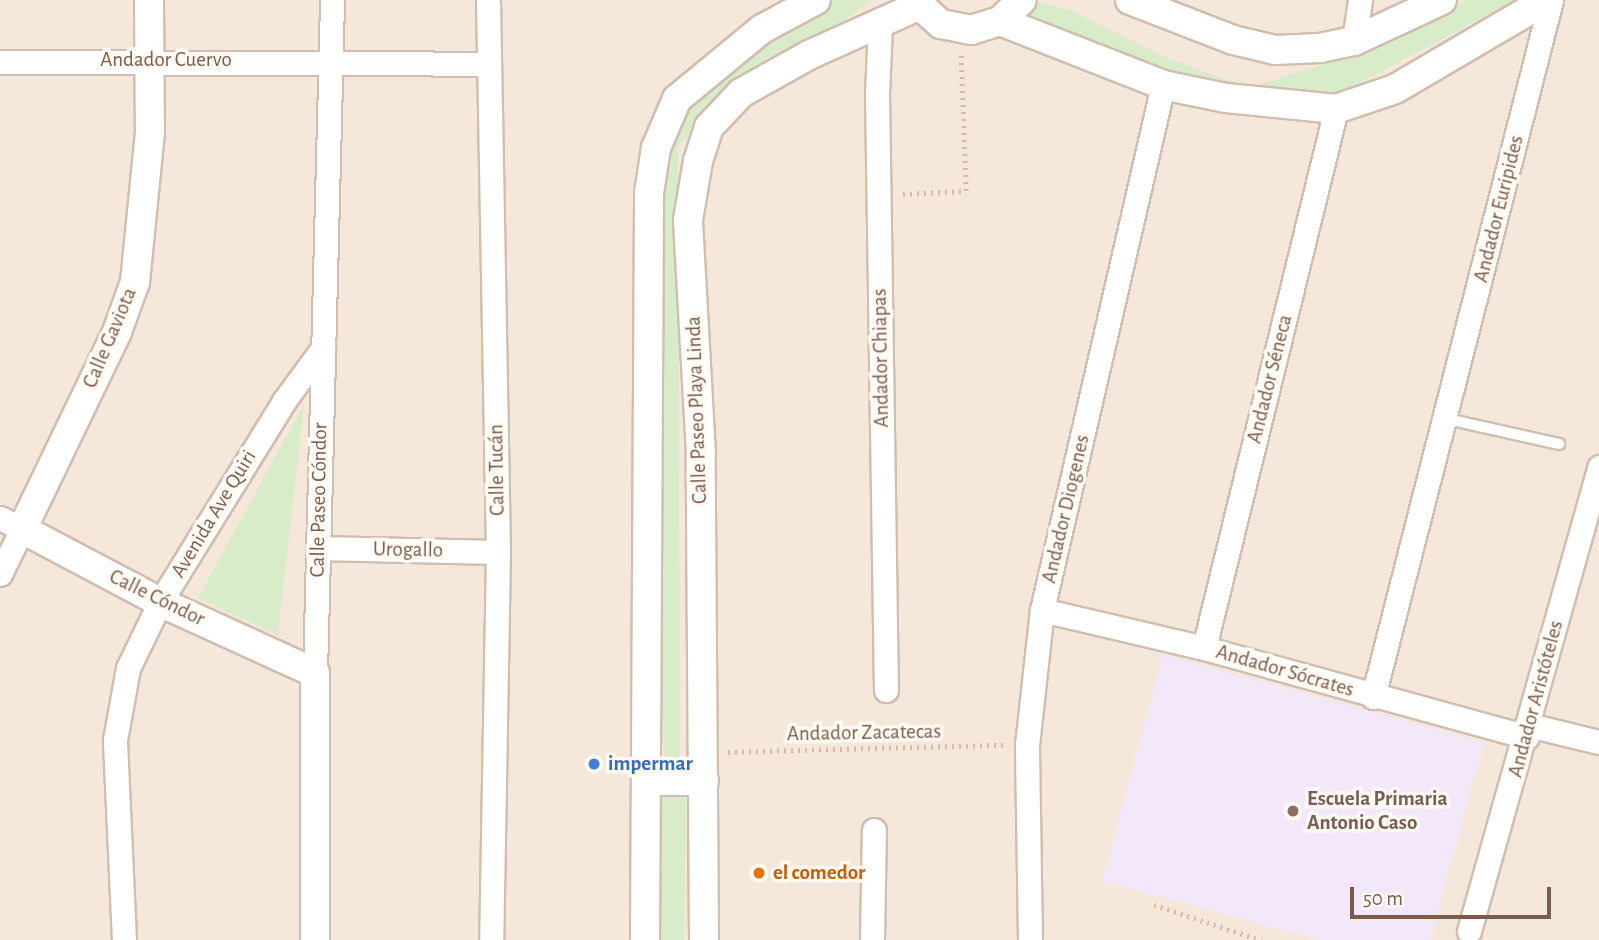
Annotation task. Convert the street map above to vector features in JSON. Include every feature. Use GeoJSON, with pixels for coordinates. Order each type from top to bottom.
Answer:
{"type":"FeatureCollection","features":[{"type":"Feature","properties":{"kind":"street","name":"Calle Gaviota"},"geometry":{"type":"LineString","coordinates":[[0,573],[11,524],[117,332],[135,282],[150,132],[147,59],[149,0]]}},
{"type":"Feature","properties":{"kind":"street","name":"Calle Paseo Cóndor"},"geometry":{"type":"LineString","coordinates":[[315,940],[315,673],[332,0]]}},
{"type":"Feature","properties":{"kind":"street","name":"Calle Tucán"},"geometry":{"type":"LineString","coordinates":[[488,0],[498,552],[491,940]]}},
{"type":"Feature","properties":{"kind":"street"},"geometry":{"type":"LineString","coordinates":[[645,940],[648,781],[649,193],[656,148],[677,99],[762,29],[816,0]]}},
{"type":"Feature","properties":{"kind":"street"},"geometry":{"type":"LineString","coordinates":[[916,3],[941,24],[971,30],[1000,21],[1021,0]]}},
{"type":"Feature","properties":{"kind":"street"},"geometry":{"type":"LineString","coordinates":[[1130,0],[1179,9],[1233,40],[1275,50],[1320,48],[1354,41],[1442,0]]}},
{"type":"Feature","properties":{"kind":"street"},"geometry":{"type":"LineString","coordinates":[[1354,41],[1360,0]]}},
{"type":"Feature","properties":{"kind":"street"},"geometry":{"type":"LineString","coordinates":[[1000,21],[1163,85],[1281,106],[1336,110],[1395,89],[1549,0]]}},
{"type":"Feature","properties":{"kind":"street","name":"Andador Euripides"},"geometry":{"type":"LineString","coordinates":[[1373,697],[1447,419],[1549,0]]}},
{"type":"Feature","properties":{"kind":"street","name":"Calle Paseo Playa Linda"},"geometry":{"type":"LineString","coordinates":[[704,940],[701,454],[688,220],[703,140],[721,112],[751,86],[880,26],[916,3]]}},
{"type":"Feature","properties":{"kind":"street","name":"Andador Chiapas"},"geometry":{"type":"LineString","coordinates":[[880,26],[879,195],[886,690]]}},
{"type":"Feature","properties":{"kind":"street","name":"Andador Cuervo"},"geometry":{"type":"LineString","coordinates":[[0,62],[147,59],[488,64]]}},
{"type":"Feature","properties":{"kind":"street","name":"Andador Diogenes"},"geometry":{"type":"LineString","coordinates":[[1030,940],[1027,745],[1042,610],[1163,85]]}},
{"type":"Feature","properties":{"kind":"street","name":"Andador Séneca"},"geometry":{"type":"LineString","coordinates":[[1204,648],[1336,110]]}},
{"type":"Feature","properties":{"kind":"street","name":"Avenida Ave Quiri"},"geometry":{"type":"LineString","coordinates":[[124,940],[116,740],[128,668],[160,602],[284,401],[323,348]]}},
{"type":"Feature","properties":{"kind":"street","name":"Andador Aristóteles"},"geometry":{"type":"LineString","coordinates":[[1469,931],[1528,731],[1599,467]]}},
{"type":"Feature","properties":{"kind":"street","name":"Calle Cóndor"},"geometry":{"type":"LineString","coordinates":[[11,524],[160,602],[315,673]]}},
{"type":"Feature","properties":{"kind":"street","name":"Urogallo"},"geometry":{"type":"LineString","coordinates":[[318,548],[498,552]]}},
{"type":"Feature","properties":{"kind":"street","name":"Andador Sócrates"},"geometry":{"type":"LineString","coordinates":[[1042,610],[1204,648],[1373,697],[1528,731],[1599,743]]}},
{"type":"Feature","properties":{"kind":"street"},"geometry":{"type":"LineString","coordinates":[[648,781],[704,782]]}},
{"type":"Feature","properties":{"kind":"street"},"geometry":{"type":"LineString","coordinates":[[872,940],[874,830]]}},
{"type":"Feature","properties":{"kind":"lane"},"geometry":{"type":"LineString","coordinates":[[1447,419],[1559,444]]}},
{"type":"Feature","properties":{"kind":"path"},"geometry":{"type":"LineString","coordinates":[[879,195],[966,191],[960,27]]}},
{"type":"Feature","properties":{"kind":"path","name":"Andador Zacatecas"},"geometry":{"type":"LineString","coordinates":[[703,752],[1027,745]]}},
{"type":"Feature","properties":{"kind":"path"},"geometry":{"type":"LineString","coordinates":[[1154,905],[1261,940]]}},
{"type":"Feature","properties":{"kind":"shaded area"},"geometry":{"type":"Polygon","coordinates":[[[0,0],[1599,0],[1599,940],[0,940],[0,0]]]}},
{"type":"Feature","properties":{"kind":"shaded area","name":"Escuela Primaria Antonio Caso"},"geometry":{"type":"Polygon","coordinates":[[[1163,655],[1484,742],[1430,940],[1320,940],[1102,881],[1163,655]]]}},
{"type":"Feature","properties":{"kind":"green space"},"geometry":{"type":"Polygon","coordinates":[[[835,0],[872,0],[821,37],[765,59],[678,146],[680,768],[664,766],[652,201],[677,106],[782,27],[835,0]]]}},
{"type":"Feature","properties":{"kind":"green space"},"geometry":{"type":"Polygon","coordinates":[[[1031,0],[1070,10],[1165,57],[1249,88],[1385,44],[1467,0],[1516,0],[1333,97],[1270,101],[1152,74],[1016,20],[1031,0]]]}},
{"type":"Feature","properties":{"kind":"green space"},"geometry":{"type":"Polygon","coordinates":[[[304,404],[278,635],[198,598],[304,404]]]}},
{"type":"Feature","properties":{"kind":"green space"},"geometry":{"type":"Polygon","coordinates":[[[650,793],[686,794],[684,940],[660,940],[661,849],[650,793]]]}},
{"type":"Feature","properties":{"kind":"place","name":"impermar"},"geometry":{"type":"Point","coordinates":[594,764]}},
{"type":"Feature","properties":{"kind":"place","name":"Escuela Primaria Antonio Caso"},"geometry":{"type":"Point","coordinates":[1293,811]}},
{"type":"Feature","properties":{"kind":"place","name":"el comedor"},"geometry":{"type":"Point","coordinates":[759,873]}}]}
